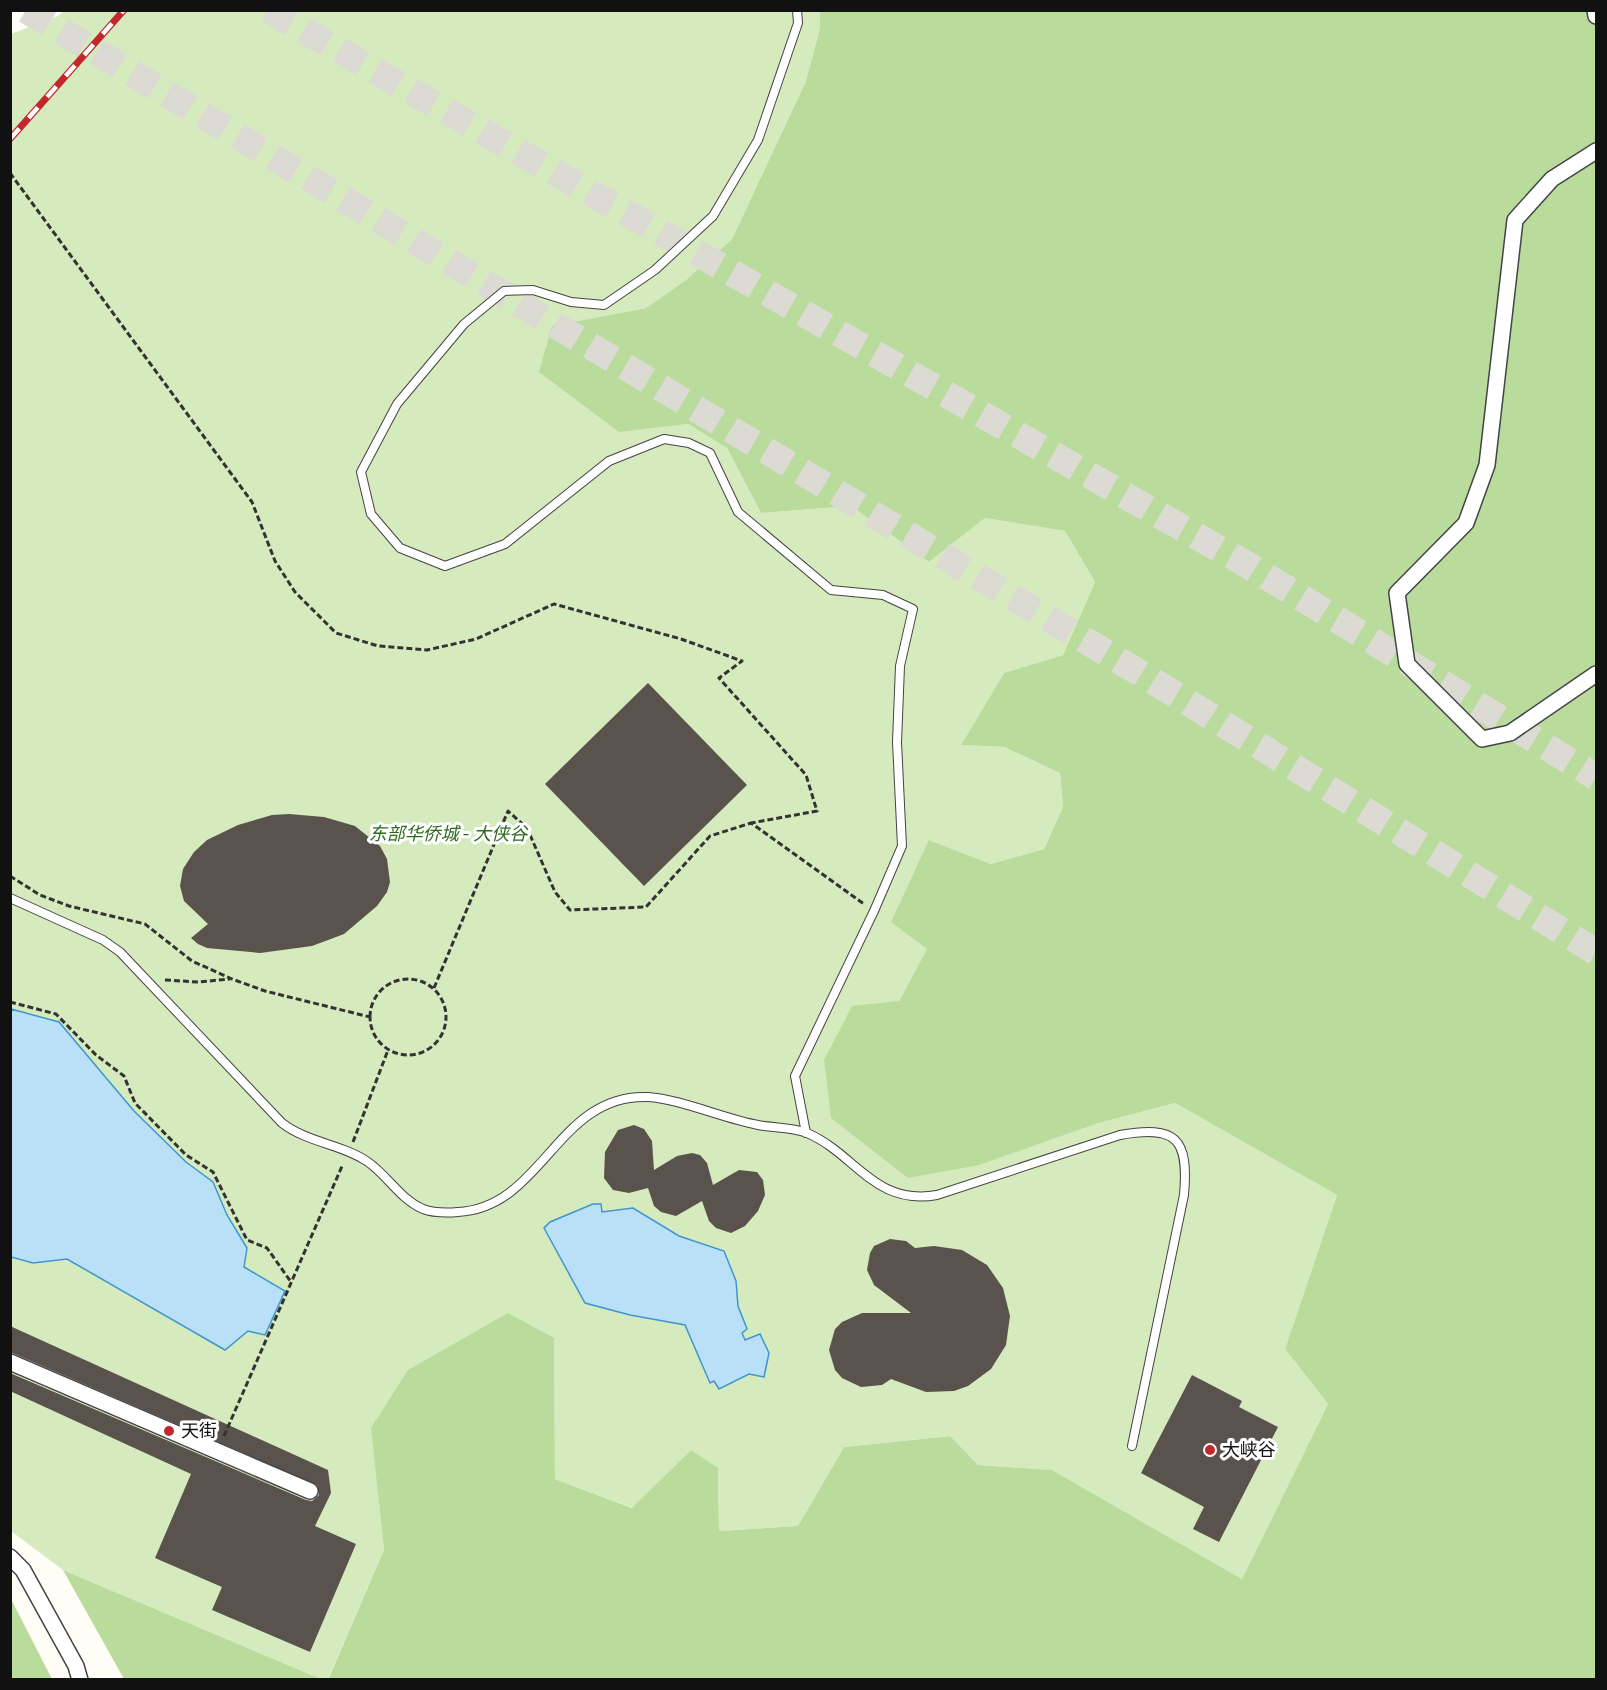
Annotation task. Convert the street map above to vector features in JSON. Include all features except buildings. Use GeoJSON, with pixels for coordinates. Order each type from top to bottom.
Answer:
{"type":"FeatureCollection","features":[{"type":"Feature","properties":{"kind":"street"},"geometry":{"type":"LineString","coordinates":[[1595,10],[1596,16]]}},
{"type":"Feature","properties":{"kind":"street"},"geometry":{"type":"LineString","coordinates":[[1596,151],[1552,179],[1515,220],[1487,465],[1466,523],[1397,593],[1407,664],[1482,739],[1510,733],[1596,674]]}},
{"type":"Feature","properties":{"kind":"street"},"geometry":{"type":"LineString","coordinates":[[10,1362],[310,1491]]}},
{"type":"Feature","properties":{"kind":"street"},"geometry":{"type":"LineString","coordinates":[[10,1557],[22,1570],[76,1666],[80,1680]]}},
{"type":"Feature","properties":{"kind":"lane"},"geometry":{"type":"LineString","coordinates":[[797,10],[798,23],[758,140],[713,216],[655,270],[604,305],[571,302],[533,290],[504,291],[464,324],[397,404],[361,472],[371,514],[400,549],[446,566],[505,544],[609,462],[664,439],[689,442],[710,453],[738,512],[831,590],[882,595],[913,609],[900,666],[897,742],[902,846],[874,911],[795,1076],[806,1133]]}},
{"type":"Feature","properties":{"kind":"lane"},"geometry":{"type":"LineString","coordinates":[[10,898],[103,940],[120,952],[282,1123],[292,1131],[349,1151],[369,1162],[388,1178],[407,1200],[424,1209],[444,1213],[465,1212],[491,1204],[510,1194],[569,1130],[591,1111],[610,1102],[631,1098],[651,1097],[757,1125],[806,1133],[874,1181],[908,1197],[922,1198],[1120,1135],[1146,1130],[1160,1131],[1170,1135],[1178,1145],[1184,1161],[1184,1195],[1132,1446]]}},
{"type":"Feature","properties":{"kind":"path"},"geometry":{"type":"LineString","coordinates":[[434,988],[508,811],[527,828],[555,892],[570,910],[646,907],[710,836],[751,823],[874,911]]}},
{"type":"Feature","properties":{"kind":"path"},"geometry":{"type":"LineString","coordinates":[[10,876],[40,895],[69,906],[145,924],[192,961],[232,979],[265,991],[370,1017]]}},
{"type":"Feature","properties":{"kind":"path"},"geometry":{"type":"LineString","coordinates":[[146,979],[198,982],[232,979]]}},
{"type":"Feature","properties":{"kind":"path"},"geometry":{"type":"LineString","coordinates":[[399,979],[417,980],[434,988],[446,1010],[443,1035],[435,1045],[412,1056],[399,1055],[388,1050],[372,1030],[370,1017],[372,1004],[378,993],[399,979]]}},
{"type":"Feature","properties":{"kind":"path"},"geometry":{"type":"LineString","coordinates":[[10,1002],[56,1014],[96,1055],[124,1076],[135,1103],[186,1155],[213,1172],[247,1239],[267,1248],[291,1282]]}},
{"type":"Feature","properties":{"kind":"path"},"geometry":{"type":"LineString","coordinates":[[217,1451],[349,1151],[388,1050]]}},
{"type":"Feature","properties":{"kind":"green space","name":"东部华侨城 - 大侠谷"},"geometry":{"type":"Polygon","coordinates":[[[65,10],[820,11],[820,28],[806,81],[732,239],[686,280],[646,308],[552,326],[619,431],[688,424],[727,448],[761,513],[851,506],[929,562],[985,518],[1065,531],[1095,582],[1063,655],[1004,673],[961,745],[1004,747],[1060,773],[1063,807],[1044,849],[991,864],[929,840],[927,949],[899,1001],[1095,1124],[1175,1103],[1337,1195],[1285,1349],[1328,1404],[1242,1579],[1052,1470],[978,1465],[949,1436],[844,1447],[798,1526],[719,1531],[718,1469],[691,1450],[633,1508],[555,1479],[554,1339],[372,1428],[384,1550],[328,1679],[321,1679],[63,1570],[11,1531],[11,34],[58,16],[65,10]]]}},
{"type":"Feature","properties":{"kind":"green space"},"geometry":{"type":"Polygon","coordinates":[[[820,11],[1596,11],[1596,1679],[328,1680],[384,1550],[371,1428],[408,1370],[508,1313],[554,1338],[555,1479],[632,1508],[691,1450],[718,1468],[719,1531],[798,1526],[844,1447],[950,1436],[978,1465],[1052,1470],[1242,1579],[1328,1404],[1285,1349],[1337,1195],[1175,1103],[1095,1124],[979,1165],[908,1178],[831,1118],[824,1060],[852,1006],[899,1001],[927,949],[891,922],[929,840],[991,864],[1044,849],[1063,807],[1060,773],[1004,747],[961,745],[1004,673],[1063,655],[1095,582],[1065,531],[985,518],[929,562],[851,506],[761,513],[727,448],[688,424],[619,432],[539,372],[552,326],[646,308],[686,280],[732,239],[806,81],[820,28],[820,11]]]}},
{"type":"Feature","properties":{"kind":"green space"},"geometry":{"type":"Polygon","coordinates":[[[63,1570],[321,1679],[124,1679],[63,1570]]]}},
{"type":"Feature","properties":{"kind":"green space"},"geometry":{"type":"Polygon","coordinates":[[[11,1599],[52,1679],[11,1679],[11,1599]]]}},
{"type":"Feature","properties":{"kind":"water"},"geometry":{"type":"Polygon","coordinates":[[[11,1009],[59,1022],[134,1111],[186,1162],[213,1182],[227,1215],[247,1248],[244,1267],[285,1291],[265,1335],[248,1331],[225,1350],[67,1259],[33,1263],[11,1257],[11,1009]]]}},
{"type":"Feature","properties":{"kind":"water"},"geometry":{"type":"Polygon","coordinates":[[[593,1204],[601,1204],[602,1212],[633,1208],[679,1236],[724,1251],[736,1281],[738,1306],[747,1329],[742,1333],[745,1340],[760,1334],[769,1353],[764,1377],[749,1374],[719,1389],[714,1381],[710,1383],[685,1325],[630,1315],[585,1303],[544,1228],[550,1222],[593,1204]]]}},
{"type":"Feature","properties":{"kind":"tunnel"},"geometry":{"type":"LineString","coordinates":[[26,10],[1140,673],[1596,952]]}},
{"type":"Feature","properties":{"kind":"tunnel"},"geometry":{"type":"LineString","coordinates":[[268,10],[1246,564],[1596,777]]}},
{"type":"Feature","properties":{"kind":"railway"},"geometry":{"type":"LineString","coordinates":[[10,139],[124,10]]}},
{"type":"Feature","properties":{"kind":"place","name":"天街"},"geometry":{"type":"Point","coordinates":[169,1431]}},
{"type":"Feature","properties":{"kind":"place","name":"大峡谷"},"geometry":{"type":"Point","coordinates":[1210,1450]}}]}
